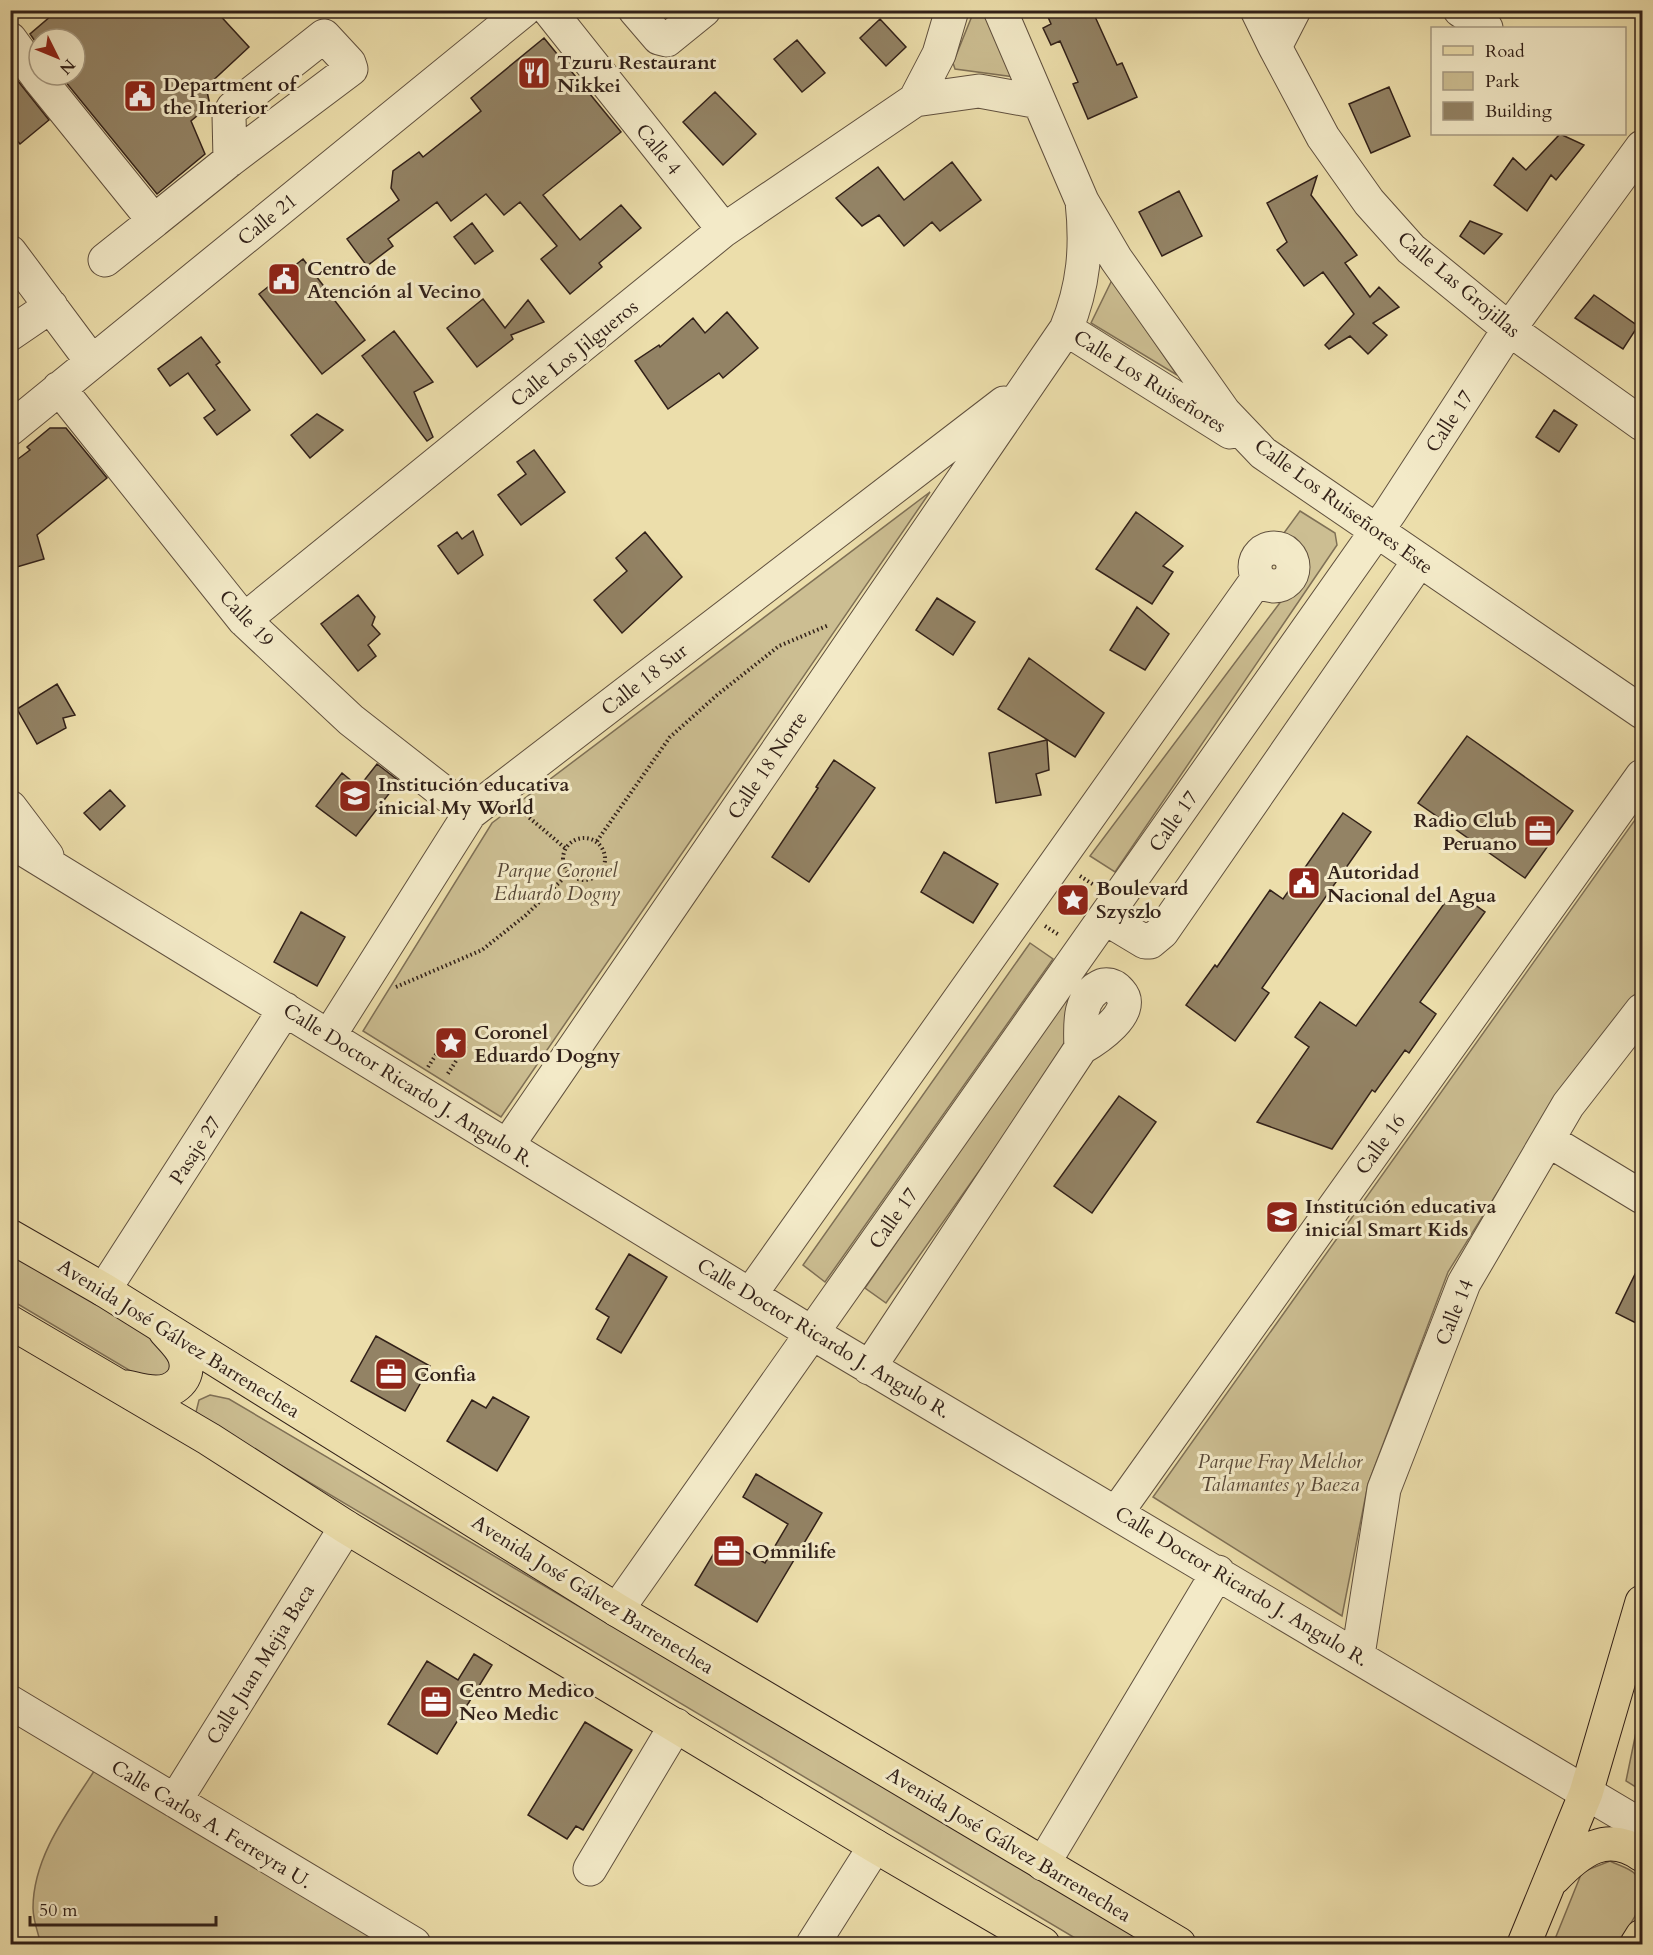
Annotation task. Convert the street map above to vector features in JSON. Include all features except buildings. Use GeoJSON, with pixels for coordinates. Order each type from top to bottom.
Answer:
{"type":"FeatureCollection","features":[{"type":"Feature","properties":{"kind":"main road","name":"Avenida José Gálvez Barrenechea"},"geometry":{"type":"LineString","coordinates":[[10,1236],[104,1290],[617,1610],[1179,1944]]}},
{"type":"Feature","properties":{"kind":"main road"},"geometry":{"type":"LineString","coordinates":[[10,1322],[209,1439],[346,1527],[875,1846],[1043,1944]]}},
{"type":"Feature","properties":{"kind":"main road"},"geometry":{"type":"LineString","coordinates":[[116,1386],[154,1392],[171,1390],[182,1382],[186,1371],[185,1358],[160,1326]]}},
{"type":"Feature","properties":{"kind":"main road"},"geometry":{"type":"LineString","coordinates":[[209,1439],[192,1414],[192,1404],[196,1394],[214,1383],[254,1384]]}},
{"type":"Feature","properties":{"kind":"main road"},"geometry":{"type":"LineString","coordinates":[[1524,1944],[1586,1793],[1642,1602]]}},
{"type":"Feature","properties":{"kind":"main road"},"geometry":{"type":"LineString","coordinates":[[1549,1883],[1574,1856],[1596,1845],[1620,1844],[1642,1855]]}},
{"type":"Feature","properties":{"kind":"main road"},"geometry":{"type":"LineString","coordinates":[[1637,1944],[1642,1936]]}},
{"type":"Feature","properties":{"kind":"street","name":"Calle 21"},"geometry":{"type":"LineString","coordinates":[[10,429],[524,10]]}},
{"type":"Feature","properties":{"kind":"street","name":"Calle 4"},"geometry":{"type":"LineString","coordinates":[[549,10],[724,230]]}},
{"type":"Feature","properties":{"kind":"street"},"geometry":{"type":"LineString","coordinates":[[635,10],[659,38],[667,40],[704,10]]}},
{"type":"Feature","properties":{"kind":"street","name":"Calle Los Jilgueros"},"geometry":{"type":"LineString","coordinates":[[915,100],[939,54],[952,10]]}},
{"type":"Feature","properties":{"kind":"street","name":"Calle Los Ruiseñores Este"},"geometry":{"type":"LineString","coordinates":[[1000,10],[1082,201],[1116,259],[1191,368],[1224,411],[1263,453],[1642,712]]}},
{"type":"Feature","properties":{"kind":"street","name":"Calle Las Grojillas"},"geometry":{"type":"LineString","coordinates":[[1257,10],[1323,137],[1369,202],[1411,249],[1509,328],[1642,424]]}},
{"type":"Feature","properties":{"kind":"street"},"geometry":{"type":"LineString","coordinates":[[1275,47],[1294,10]]}},
{"type":"Feature","properties":{"kind":"street"},"geometry":{"type":"LineString","coordinates":[[1461,10],[1485,27]]}},
{"type":"Feature","properties":{"kind":"street"},"geometry":{"type":"LineString","coordinates":[[105,260],[230,160],[351,69],[350,63],[324,36],[233,108],[229,116],[230,160]]}},
{"type":"Feature","properties":{"kind":"street"},"geometry":{"type":"LineString","coordinates":[[10,39],[40,80],[154,221]]}},
{"type":"Feature","properties":{"kind":"street","name":"Calle Los Jilgueros"},"geometry":{"type":"LineString","coordinates":[[244,621],[724,230],[915,100],[979,91],[1039,102]]}},
{"type":"Feature","properties":{"kind":"street"},"geometry":{"type":"LineString","coordinates":[[1626,127],[1642,139]]}},
{"type":"Feature","properties":{"kind":"street","name":"Calle 17"},"geometry":{"type":"LineString","coordinates":[[617,1610],[1376,532],[1509,328],[1642,147]]}},
{"type":"Feature","properties":{"kind":"street","name":"Calle 18 Norte"},"geometry":{"type":"LineString","coordinates":[[507,1146],[1066,329],[1076,306],[1084,273],[1086,240],[1082,201]]}},
{"type":"Feature","properties":{"kind":"street"},"geometry":{"type":"LineString","coordinates":[[10,252],[92,362]]}},
{"type":"Feature","properties":{"kind":"street"},"geometry":{"type":"LineString","coordinates":[[10,334],[51,306]]}},
{"type":"Feature","properties":{"kind":"street","name":"Calle Los Ruiseñores"},"geometry":{"type":"LineString","coordinates":[[1066,329],[1263,453]]}},
{"type":"Feature","properties":{"kind":"street","name":"Calle 18 Sur"},"geometry":{"type":"LineString","coordinates":[[329,1036],[470,813],[1027,385]]}},
{"type":"Feature","properties":{"kind":"street","name":"Calle 19"},"geometry":{"type":"LineString","coordinates":[[59,388],[244,621],[351,720],[470,813]]}},
{"type":"Feature","properties":{"kind":"street"},"geometry":{"type":"LineString","coordinates":[[1111,909],[1145,942],[1150,942],[1162,932],[1419,561]]}},
{"type":"Feature","properties":{"kind":"street"},"geometry":{"type":"LineString","coordinates":[[750,1295],[1258,578]]}},
{"type":"Feature","properties":{"kind":"street","name":"Calle 16"},"geometry":{"type":"LineString","coordinates":[[1117,1512],[1642,776]]}},
{"type":"Feature","properties":{"kind":"street"},"geometry":{"type":"LineString","coordinates":[[10,807],[57,869]]}},
{"type":"Feature","properties":{"kind":"street","name":"Calle Doctor Ricardo J. Angulo R."},"geometry":{"type":"LineString","coordinates":[[10,841],[812,1334],[1117,1512],[1642,1826]]}},
{"type":"Feature","properties":{"kind":"street","name":"Pasaje 27"},"geometry":{"type":"LineString","coordinates":[[104,1290],[285,1010]]}},
{"type":"Feature","properties":{"kind":"street","name":"Calle 14"},"geometry":{"type":"LineString","coordinates":[[1358,1655],[1384,1489],[1464,1283],[1568,1105],[1642,1010]]}},
{"type":"Feature","properties":{"kind":"street"},"geometry":{"type":"LineString","coordinates":[[869,1368],[1081,1048]]}},
{"type":"Feature","properties":{"kind":"street"},"geometry":{"type":"LineString","coordinates":[[1548,1140],[1642,1197]]}},
{"type":"Feature","properties":{"kind":"street","name":"Calle Juan Mejia Baca"},"geometry":{"type":"LineString","coordinates":[[175,1802],[346,1527]]}},
{"type":"Feature","properties":{"kind":"street"},"geometry":{"type":"LineString","coordinates":[[1042,1864],[1218,1572]]}},
{"type":"Feature","properties":{"kind":"street","name":"Calle Carlos A. Ferreyra U."},"geometry":{"type":"LineString","coordinates":[[10,1702],[414,1944]]}},
{"type":"Feature","properties":{"kind":"street"},"geometry":{"type":"LineString","coordinates":[[590,1869],[676,1725]]}},
{"type":"Feature","properties":{"kind":"street"},"geometry":{"type":"LineString","coordinates":[[813,1944],[875,1846]]}},
{"type":"Feature","properties":{"kind":"path"},"geometry":{"type":"LineString","coordinates":[[597,841],[678,730],[779,646],[839,621]]}},
{"type":"Feature","properties":{"kind":"path"},"geometry":{"type":"LineString","coordinates":[[498,791],[565,848]]}},
{"type":"Feature","properties":{"kind":"path"},"geometry":{"type":"LineString","coordinates":[[583,837],[597,841],[605,853],[604,868],[588,880],[574,878],[568,874],[562,862],[565,848],[576,839],[583,837]]}},
{"type":"Feature","properties":{"kind":"path"},"geometry":{"type":"LineString","coordinates":[[1058,862],[1111,909]]}},
{"type":"Feature","properties":{"kind":"path"},"geometry":{"type":"LineString","coordinates":[[360,985],[376,994],[440,970],[482,950],[526,915],[568,874]]}},
{"type":"Feature","properties":{"kind":"path"},"geometry":{"type":"LineString","coordinates":[[1023,911],[1083,950]]}},
{"type":"Feature","properties":{"kind":"path"},"geometry":{"type":"LineString","coordinates":[[427,1068],[450,1033],[467,1044],[444,1079]]}},
{"type":"Feature","properties":{"kind":"green space"},"geometry":{"type":"Polygon","coordinates":[[[974,11],[989,11],[1015,77],[955,69],[953,63],[974,11]]]}},
{"type":"Feature","properties":{"kind":"green space"},"geometry":{"type":"Polygon","coordinates":[[[1112,280],[1177,375],[1091,323],[1112,280]]]}},
{"type":"Feature","properties":{"kind":"green space","name":"Parque Coronel Eduardo Dogny"},"geometry":{"type":"Polygon","coordinates":[[[930,492],[501,1117],[363,1031],[492,823],[930,492]]]}},
{"type":"Feature","properties":{"kind":"green space"},"geometry":{"type":"Polygon","coordinates":[[[1300,511],[1335,533],[1337,545],[1115,872],[1090,856],[1306,568],[1303,551],[1281,537],[1300,511]]]}},
{"type":"Feature","properties":{"kind":"green space","name":"Parque Fray Melchor Talamantes y Baeza"},"geometry":{"type":"Polygon","coordinates":[[[1642,810],[1642,986],[1557,1096],[1448,1272],[1368,1484],[1342,1616],[1153,1497],[1642,810]]]}},
{"type":"Feature","properties":{"kind":"green space"},"geometry":{"type":"Polygon","coordinates":[[[1030,943],[1053,959],[825,1282],[803,1265],[1030,943]]]}},
{"type":"Feature","properties":{"kind":"green space"},"geometry":{"type":"Polygon","coordinates":[[[1084,971],[1089,976],[1058,1059],[886,1303],[865,1288],[1084,971]]]}},
{"type":"Feature","properties":{"kind":"green space"},"geometry":{"type":"Polygon","coordinates":[[[11,1251],[155,1333],[173,1365],[167,1377],[144,1379],[11,1300],[11,1251]]]}},
{"type":"Feature","properties":{"kind":"green space"},"geometry":{"type":"Polygon","coordinates":[[[210,1395],[229,1399],[1149,1944],[1085,1944],[208,1422],[196,1412],[199,1400],[210,1395]]]}},
{"type":"Feature","properties":{"kind":"green space"},"geometry":{"type":"Polygon","coordinates":[[[1642,1703],[1642,1791],[1626,1781],[1642,1703]]]}},
{"type":"Feature","properties":{"kind":"green space"},"geometry":{"type":"Polygon","coordinates":[[[98,1765],[393,1944],[41,1944],[33,1908],[39,1869],[55,1833],[98,1765]]]}},
{"type":"Feature","properties":{"kind":"green space"},"geometry":{"type":"Polygon","coordinates":[[[1610,1861],[1633,1872],[1640,1883],[1641,1902],[1627,1929],[1616,1944],[1553,1944],[1582,1872],[1610,1861]]]}},
{"type":"Feature","properties":{"kind":"place","name":"Tzuru Restaurant Nikkei"},"geometry":{"type":"Point","coordinates":[534,73]}},
{"type":"Feature","properties":{"kind":"place","name":"Department of the Interior"},"geometry":{"type":"Point","coordinates":[140,96]}},
{"type":"Feature","properties":{"kind":"place","name":"Centro de Atención al Vecino"},"geometry":{"type":"Point","coordinates":[284,279]}},
{"type":"Feature","properties":{"kind":"place","name":"Institución educativa inicial My World"},"geometry":{"type":"Point","coordinates":[355,796]}},
{"type":"Feature","properties":{"kind":"place","name":"Radio Club Peruano"},"geometry":{"type":"Point","coordinates":[1540,831]}},
{"type":"Feature","properties":{"kind":"place","name":"Autoridad Nacional del Agua"},"geometry":{"type":"Point","coordinates":[1304,883]}},
{"type":"Feature","properties":{"kind":"place","name":"Boulevard Szyszlo"},"geometry":{"type":"Point","coordinates":[1073,900]}},
{"type":"Feature","properties":{"kind":"place","name":"Coronel Eduardo Dogny"},"geometry":{"type":"Point","coordinates":[451,1043]}},
{"type":"Feature","properties":{"kind":"place","name":"Institución educativa inicial Smart Kids"},"geometry":{"type":"Point","coordinates":[1282,1217]}},
{"type":"Feature","properties":{"kind":"place","name":"Confia"},"geometry":{"type":"Point","coordinates":[391,1374]}},
{"type":"Feature","properties":{"kind":"place","name":"Omnilife"},"geometry":{"type":"Point","coordinates":[729,1551]}},
{"type":"Feature","properties":{"kind":"place","name":"Centro Medico Neo Medic"},"geometry":{"type":"Point","coordinates":[436,1702]}}]}
